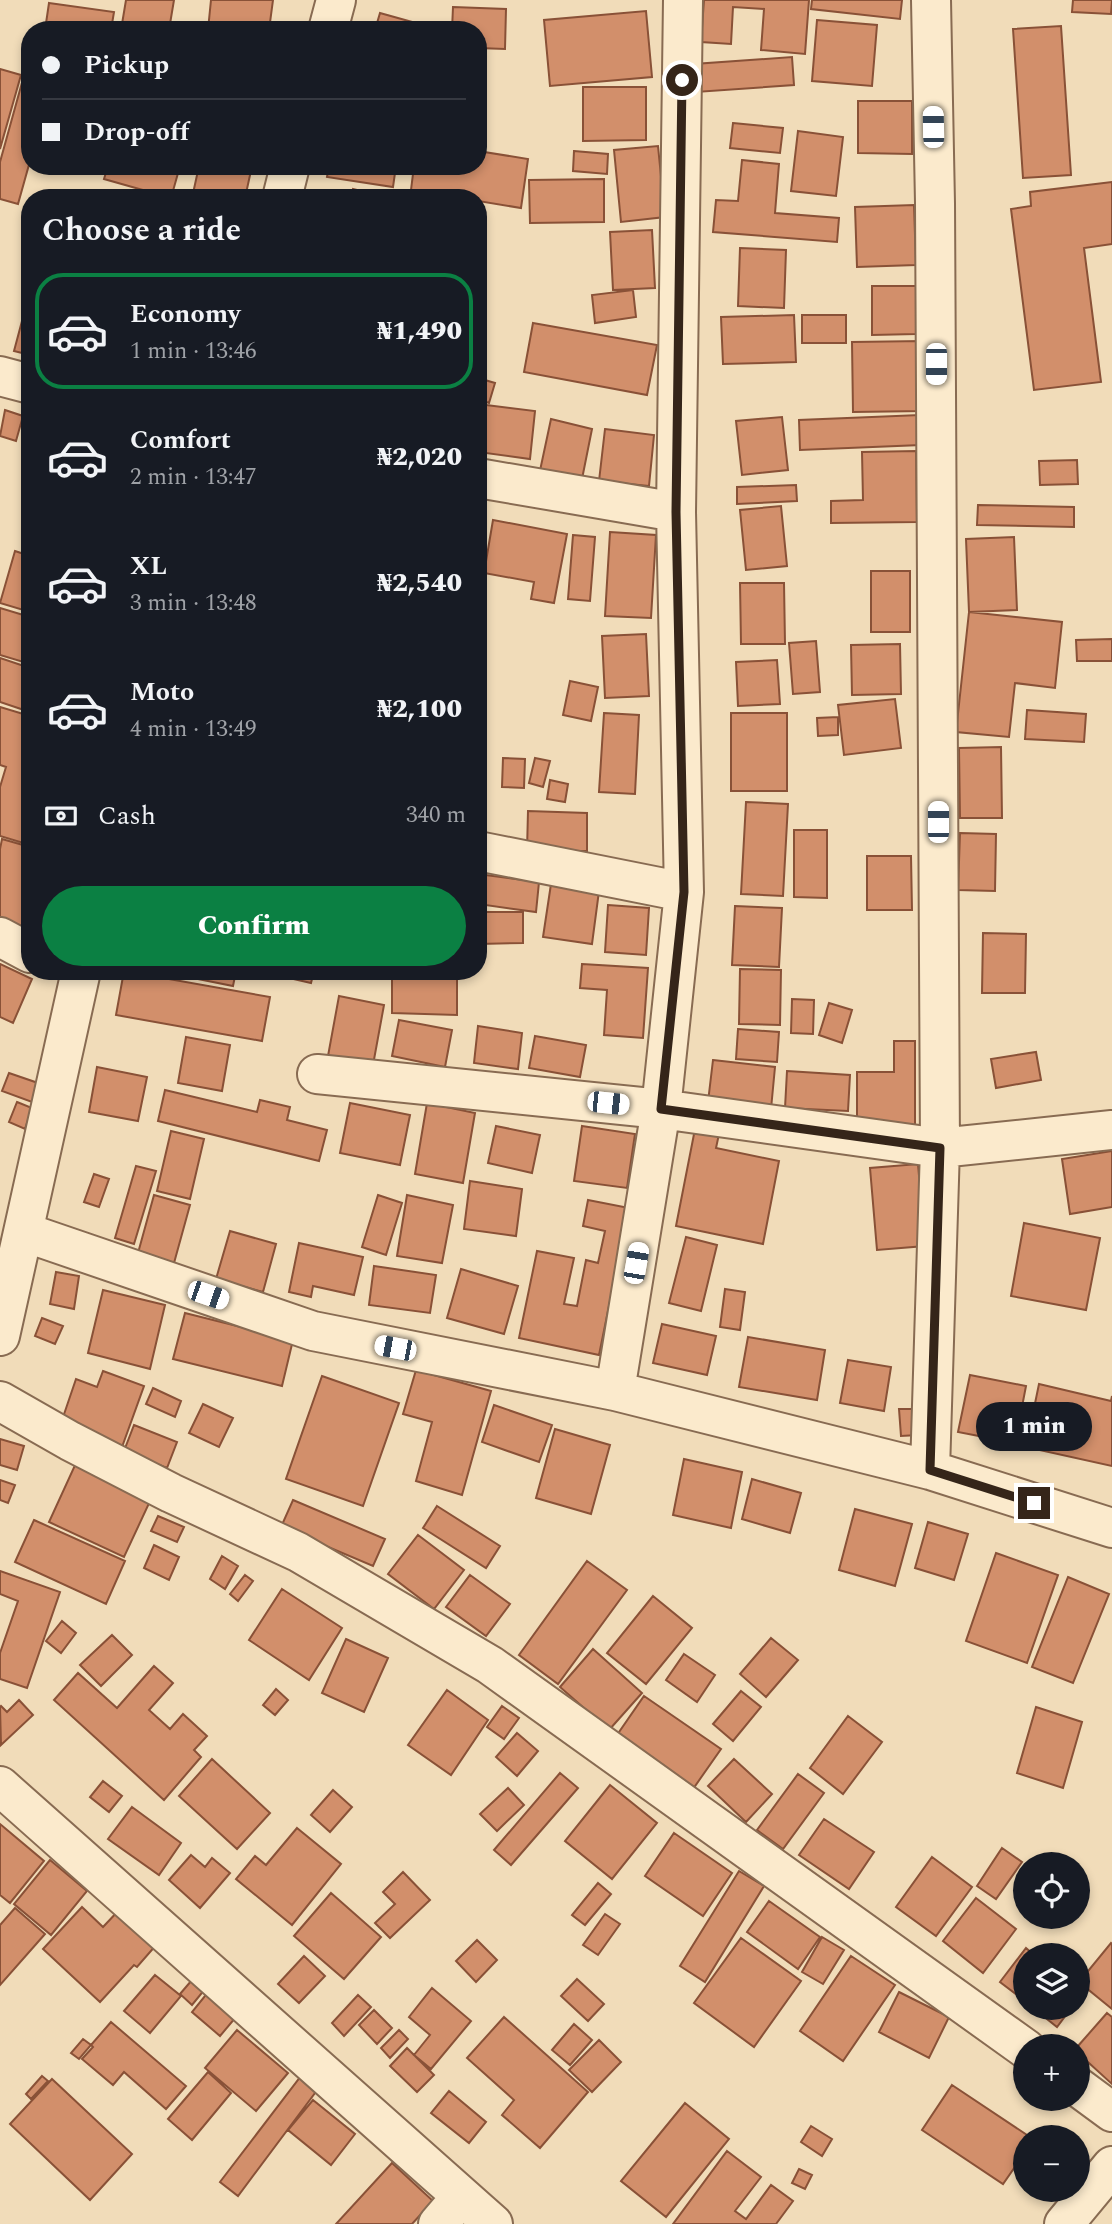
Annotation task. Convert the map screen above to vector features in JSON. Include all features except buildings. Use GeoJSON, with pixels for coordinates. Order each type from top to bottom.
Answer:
{"type":"FeatureCollection","features":[{"type":"Feature","properties":{"kind":"street"},"geometry":{"type":"LineString","coordinates":[[330,21],[336,0]]}},
{"type":"Feature","properties":{"kind":"street"},"geometry":{"type":"LineString","coordinates":[[615,1391],[661,1109],[684,892],[676,512],[683,0]]}},
{"type":"Feature","properties":{"kind":"street"},"geometry":{"type":"LineString","coordinates":[[930,1470],[940,1148],[935,217],[931,0]]}},
{"type":"Feature","properties":{"kind":"street"},"geometry":{"type":"LineString","coordinates":[[0,376],[21,382]]}},
{"type":"Feature","properties":{"kind":"street"},"geometry":{"type":"LineString","coordinates":[[487,480],[676,512]]}},
{"type":"Feature","properties":{"kind":"street"},"geometry":{"type":"LineString","coordinates":[[487,853],[684,892]]}},
{"type":"Feature","properties":{"kind":"street"},"geometry":{"type":"LineString","coordinates":[[0,937],[21,948]]}},
{"type":"Feature","properties":{"kind":"street"},"geometry":{"type":"LineString","coordinates":[[0,1336],[24,1232],[74,980]]}},
{"type":"Feature","properties":{"kind":"street"},"geometry":{"type":"LineString","coordinates":[[317,1074],[661,1109],[940,1148],[1112,1130]]}},
{"type":"Feature","properties":{"kind":"street"},"geometry":{"type":"LineString","coordinates":[[24,1232],[313,1331],[615,1391],[930,1470],[1112,1528]]}},
{"type":"Feature","properties":{"kind":"street"},"geometry":{"type":"LineString","coordinates":[[0,1401],[69,1441],[160,1488],[298,1552],[490,1665],[1013,2040]]}},
{"type":"Feature","properties":{"kind":"street"},"geometry":{"type":"LineString","coordinates":[[0,1786],[449,2211],[493,2224]]}},
{"type":"Feature","properties":{"kind":"street"},"geometry":{"type":"LineString","coordinates":[[1090,2096],[1112,2112]]}},
{"type":"Feature","properties":{"kind":"street"},"geometry":{"type":"LineString","coordinates":[[1064,2224],[1112,2166]]}},
{"type":"Feature","properties":{"kind":"route"},"geometry":{"type":"LineString","coordinates":[[682,80],[676,512],[684,892],[661,1109],[940,1148],[930,1470],[1034,1503]]}}]}
